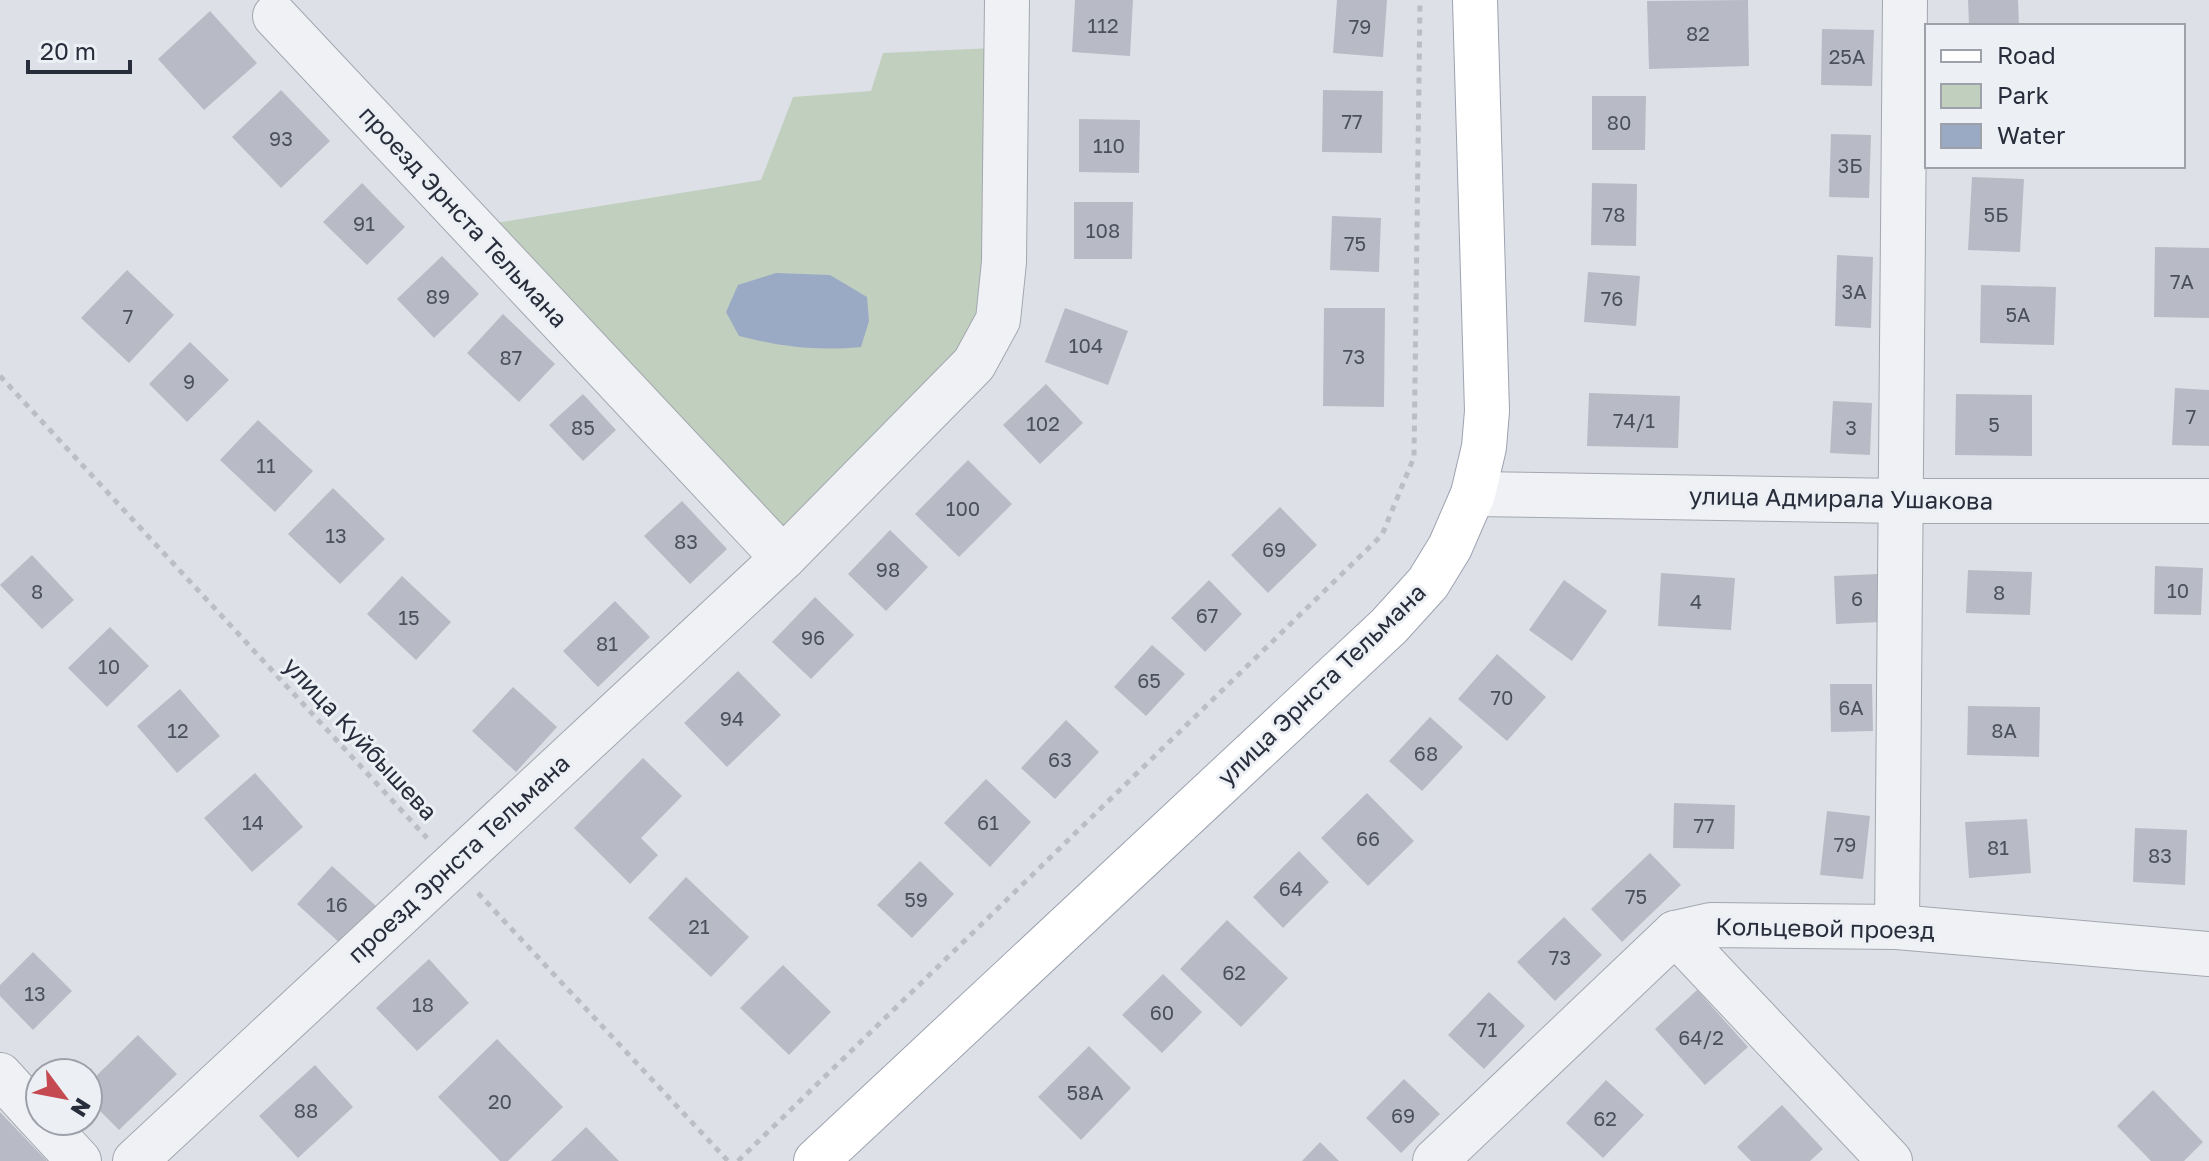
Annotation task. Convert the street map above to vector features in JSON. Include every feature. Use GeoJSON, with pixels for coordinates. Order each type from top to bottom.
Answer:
{"type":"FeatureCollection","features":[{"type":"Feature","properties":{"kind":"main road","name":"улица Эрнста Тельмана"},"geometry":{"type":"LineString","coordinates":[[816,1161],[1399,615],[1428,583],[1443,559],[1473,494],[1484,447],[1487,411],[1475,0]]}},
{"type":"Feature","properties":{"kind":"street","name":"проезд Эрнста Тельмана"},"geometry":{"type":"LineString","coordinates":[[135,1161],[783,558],[974,364],[998,320],[1004,262],[1007,0]]}},
{"type":"Feature","properties":{"kind":"street"},"geometry":{"type":"LineString","coordinates":[[1897,927],[1905,0]]}},
{"type":"Feature","properties":{"kind":"street","name":"проезд Эрнста Тельмана"},"geometry":{"type":"LineString","coordinates":[[275,16],[783,558]]}},
{"type":"Feature","properties":{"kind":"street","name":"улица Адмирала Ушакова"},"geometry":{"type":"LineString","coordinates":[[1473,494],[1901,501],[2209,501]]}},
{"type":"Feature","properties":{"kind":"street","name":"Кольцевой проезд"},"geometry":{"type":"LineString","coordinates":[[1675,933],[1711,925],[1897,927],[2209,954]]}},
{"type":"Feature","properties":{"kind":"street"},"geometry":{"type":"LineString","coordinates":[[1435,1161],[1675,933],[1890,1161]]}},
{"type":"Feature","properties":{"kind":"street"},"geometry":{"type":"LineString","coordinates":[[0,1075],[24,1101]]}},
{"type":"Feature","properties":{"kind":"street"},"geometry":{"type":"LineString","coordinates":[[57,1137],[79,1161]]}},
{"type":"Feature","properties":{"kind":"path"},"geometry":{"type":"LineString","coordinates":[[738,1161],[1382,535],[1414,457],[1420,0]]}},
{"type":"Feature","properties":{"kind":"path","name":"улица Куйбышева"},"geometry":{"type":"LineString","coordinates":[[0,376],[728,1161]]}},
{"type":"Feature","properties":{"kind":"green space"},"geometry":{"type":"Polygon","coordinates":[[[993,48],[994,267],[966,349],[784,540],[477,226],[761,180],[793,97],[871,91],[883,53],[993,48]]]}},
{"type":"Feature","properties":{"kind":"water"},"geometry":{"type":"Polygon","coordinates":[[[776,273],[830,275],[867,297],[869,321],[861,347],[799,347],[739,336],[726,312],[738,285],[776,273]]]}},
{"type":"Feature","properties":{"kind":"building"},"geometry":{"type":"Polygon","coordinates":[[[1075,0],[1133,0],[1130,56],[1072,52],[1075,0]]]}},
{"type":"Feature","properties":{"kind":"building"},"geometry":{"type":"Polygon","coordinates":[[[1337,0],[1387,0],[1383,57],[1333,53],[1337,0]]]}},
{"type":"Feature","properties":{"kind":"building"},"geometry":{"type":"Polygon","coordinates":[[[1748,0],[1749,66],[1649,69],[1647,1],[1748,0]]]}},
{"type":"Feature","properties":{"kind":"building"},"geometry":{"type":"Polygon","coordinates":[[[1968,0],[2018,0],[2019,24],[1969,24],[1968,0]]]}},
{"type":"Feature","properties":{"kind":"building"},"geometry":{"type":"Polygon","coordinates":[[[210,11],[257,63],[204,110],[158,59],[210,11]]]}},
{"type":"Feature","properties":{"kind":"building"},"geometry":{"type":"Polygon","coordinates":[[[1822,29],[1874,30],[1872,86],[1821,85],[1822,29]]]}},
{"type":"Feature","properties":{"kind":"building"},"geometry":{"type":"Polygon","coordinates":[[[281,90],[330,141],[281,188],[232,137],[281,90]]]}},
{"type":"Feature","properties":{"kind":"building"},"geometry":{"type":"Polygon","coordinates":[[[1323,90],[1383,91],[1382,153],[1322,152],[1323,90]]]}},
{"type":"Feature","properties":{"kind":"building"},"geometry":{"type":"Polygon","coordinates":[[[1592,96],[1646,96],[1645,150],[1592,150],[1592,96]]]}},
{"type":"Feature","properties":{"kind":"building"},"geometry":{"type":"Polygon","coordinates":[[[1079,119],[1140,120],[1139,173],[1079,172],[1079,119]]]}},
{"type":"Feature","properties":{"kind":"building"},"geometry":{"type":"Polygon","coordinates":[[[1831,134],[1871,135],[1869,198],[1829,197],[1831,134]]]}},
{"type":"Feature","properties":{"kind":"building"},"geometry":{"type":"Polygon","coordinates":[[[1972,177],[2024,179],[2020,252],[1968,250],[1972,177]]]}},
{"type":"Feature","properties":{"kind":"building"},"geometry":{"type":"Polygon","coordinates":[[[362,183],[405,227],[367,265],[323,222],[362,183]]]}},
{"type":"Feature","properties":{"kind":"building"},"geometry":{"type":"Polygon","coordinates":[[[1592,183],[1637,184],[1636,246],[1591,245],[1592,183]]]}},
{"type":"Feature","properties":{"kind":"building"},"geometry":{"type":"Polygon","coordinates":[[[1074,202],[1133,202],[1132,259],[1074,259],[1074,202]]]}},
{"type":"Feature","properties":{"kind":"building"},"geometry":{"type":"Polygon","coordinates":[[[1332,216],[1381,218],[1379,272],[1330,270],[1332,216]]]}},
{"type":"Feature","properties":{"kind":"building"},"geometry":{"type":"Polygon","coordinates":[[[2155,247],[2209,248],[2209,318],[2154,317],[2155,247]]]}},
{"type":"Feature","properties":{"kind":"building"},"geometry":{"type":"Polygon","coordinates":[[[1837,255],[1873,257],[1871,328],[1835,326],[1837,255]]]}},
{"type":"Feature","properties":{"kind":"building"},"geometry":{"type":"Polygon","coordinates":[[[442,256],[479,294],[434,338],[397,299],[442,256]]]}},
{"type":"Feature","properties":{"kind":"building"},"geometry":{"type":"Polygon","coordinates":[[[127,270],[174,315],[129,363],[81,318],[127,270]]]}},
{"type":"Feature","properties":{"kind":"building"},"geometry":{"type":"Polygon","coordinates":[[[1588,272],[1640,276],[1636,326],[1584,322],[1588,272]]]}},
{"type":"Feature","properties":{"kind":"building"},"geometry":{"type":"Polygon","coordinates":[[[1981,285],[2056,287],[2054,345],[1980,343],[1981,285]]]}},
{"type":"Feature","properties":{"kind":"building"},"geometry":{"type":"Polygon","coordinates":[[[1065,308],[1128,331],[1108,385],[1045,362],[1065,308]]]}},
{"type":"Feature","properties":{"kind":"building"},"geometry":{"type":"Polygon","coordinates":[[[1324,308],[1385,308],[1384,407],[1323,406],[1324,308]]]}},
{"type":"Feature","properties":{"kind":"building"},"geometry":{"type":"Polygon","coordinates":[[[503,314],[555,364],[519,402],[467,353],[503,314]]]}},
{"type":"Feature","properties":{"kind":"building"},"geometry":{"type":"Polygon","coordinates":[[[190,342],[229,380],[187,422],[149,384],[190,342]]]}},
{"type":"Feature","properties":{"kind":"building"},"geometry":{"type":"Polygon","coordinates":[[[1046,384],[1083,423],[1040,464],[1003,425],[1046,384]]]}},
{"type":"Feature","properties":{"kind":"building"},"geometry":{"type":"Polygon","coordinates":[[[2175,388],[2209,390],[2209,446],[2172,445],[2175,388]]]}},
{"type":"Feature","properties":{"kind":"building"},"geometry":{"type":"Polygon","coordinates":[[[1589,393],[1680,396],[1678,448],[1587,446],[1589,393]]]}},
{"type":"Feature","properties":{"kind":"building"},"geometry":{"type":"Polygon","coordinates":[[[583,394],[616,430],[583,461],[549,425],[583,394]]]}},
{"type":"Feature","properties":{"kind":"building"},"geometry":{"type":"Polygon","coordinates":[[[1956,394],[2032,395],[2032,456],[1955,455],[1956,394]]]}},
{"type":"Feature","properties":{"kind":"building"},"geometry":{"type":"Polygon","coordinates":[[[1833,401],[1872,403],[1870,455],[1830,453],[1833,401]]]}},
{"type":"Feature","properties":{"kind":"building"},"geometry":{"type":"Polygon","coordinates":[[[258,420],[313,471],[275,512],[220,460],[258,420]]]}},
{"type":"Feature","properties":{"kind":"building"},"geometry":{"type":"Polygon","coordinates":[[[968,460],[1012,504],[959,557],[915,514],[968,460]]]}},
{"type":"Feature","properties":{"kind":"building"},"geometry":{"type":"Polygon","coordinates":[[[333,488],[385,539],[340,584],[288,534],[333,488]]]}},
{"type":"Feature","properties":{"kind":"building"},"geometry":{"type":"Polygon","coordinates":[[[682,501],[727,549],[690,584],[644,536],[682,501]]]}},
{"type":"Feature","properties":{"kind":"building"},"geometry":{"type":"Polygon","coordinates":[[[1280,507],[1317,545],[1268,593],[1231,555],[1280,507]]]}},
{"type":"Feature","properties":{"kind":"building"},"geometry":{"type":"Polygon","coordinates":[[[890,530],[928,567],[886,611],[848,574],[890,530]]]}},
{"type":"Feature","properties":{"kind":"building"},"geometry":{"type":"Polygon","coordinates":[[[32,555],[74,600],[42,629],[0,585],[32,555]]]}},
{"type":"Feature","properties":{"kind":"building"},"geometry":{"type":"Polygon","coordinates":[[[2155,566],[2203,568],[2201,615],[2154,614],[2155,566]]]}},
{"type":"Feature","properties":{"kind":"building"},"geometry":{"type":"Polygon","coordinates":[[[1968,570],[2032,572],[2030,615],[1966,613],[1968,570]]]}},
{"type":"Feature","properties":{"kind":"building"},"geometry":{"type":"Polygon","coordinates":[[[1661,573],[1735,578],[1731,630],[1658,626],[1661,573]]]}},
{"type":"Feature","properties":{"kind":"building"},"geometry":{"type":"Polygon","coordinates":[[[1878,574],[1880,622],[1836,624],[1834,576],[1878,574]]]}},
{"type":"Feature","properties":{"kind":"building"},"geometry":{"type":"Polygon","coordinates":[[[402,576],[451,622],[416,660],[367,614],[402,576]]]}},
{"type":"Feature","properties":{"kind":"building"},"geometry":{"type":"Polygon","coordinates":[[[1209,580],[1242,614],[1205,652],[1171,618],[1209,580]]]}},
{"type":"Feature","properties":{"kind":"building"},"geometry":{"type":"Polygon","coordinates":[[[1564,580],[1607,611],[1572,661],[1529,630],[1564,580]]]}},
{"type":"Feature","properties":{"kind":"building"},"geometry":{"type":"Polygon","coordinates":[[[815,597],[854,635],[811,679],[772,642],[815,597]]]}},
{"type":"Feature","properties":{"kind":"building"},"geometry":{"type":"Polygon","coordinates":[[[615,601],[650,637],[598,687],[563,651],[615,601]]]}},
{"type":"Feature","properties":{"kind":"building"},"geometry":{"type":"Polygon","coordinates":[[[110,627],[149,666],[107,707],[68,668],[110,627]]]}},
{"type":"Feature","properties":{"kind":"building"},"geometry":{"type":"Polygon","coordinates":[[[1152,645],[1185,674],[1146,716],[1114,687],[1152,645]]]}},
{"type":"Feature","properties":{"kind":"building"},"geometry":{"type":"Polygon","coordinates":[[[1497,654],[1546,697],[1507,741],[1458,699],[1497,654]]]}},
{"type":"Feature","properties":{"kind":"building"},"geometry":{"type":"Polygon","coordinates":[[[738,671],[781,715],[727,767],[684,723],[738,671]]]}},
{"type":"Feature","properties":{"kind":"building"},"geometry":{"type":"Polygon","coordinates":[[[1830,684],[1872,684],[1873,731],[1831,732],[1830,684]]]}},
{"type":"Feature","properties":{"kind":"building"},"geometry":{"type":"Polygon","coordinates":[[[513,687],[557,727],[516,772],[472,731],[513,687]]]}},
{"type":"Feature","properties":{"kind":"building"},"geometry":{"type":"Polygon","coordinates":[[[180,689],[220,736],[177,773],[137,726],[180,689]]]}},
{"type":"Feature","properties":{"kind":"building"},"geometry":{"type":"Polygon","coordinates":[[[1968,706],[2040,707],[2039,757],[1967,755],[1968,706]]]}},
{"type":"Feature","properties":{"kind":"building"},"geometry":{"type":"Polygon","coordinates":[[[1430,717],[1463,747],[1422,791],[1389,761],[1430,717]]]}},
{"type":"Feature","properties":{"kind":"building"},"geometry":{"type":"Polygon","coordinates":[[[1066,720],[1099,752],[1055,799],[1021,768],[1066,720]]]}},
{"type":"Feature","properties":{"kind":"building"},"geometry":{"type":"Polygon","coordinates":[[[643,758],[682,796],[641,838],[658,855],[630,884],[574,828],[643,758]]]}},
{"type":"Feature","properties":{"kind":"building"},"geometry":{"type":"Polygon","coordinates":[[[255,773],[303,827],[252,872],[204,818],[255,773]]]}},
{"type":"Feature","properties":{"kind":"building"},"geometry":{"type":"Polygon","coordinates":[[[986,779],[1031,822],[990,867],[944,823],[986,779]]]}},
{"type":"Feature","properties":{"kind":"building"},"geometry":{"type":"Polygon","coordinates":[[[1367,793],[1414,841],[1368,886],[1321,838],[1367,793]]]}},
{"type":"Feature","properties":{"kind":"building"},"geometry":{"type":"Polygon","coordinates":[[[1674,803],[1735,805],[1734,849],[1673,848],[1674,803]]]}},
{"type":"Feature","properties":{"kind":"building"},"geometry":{"type":"Polygon","coordinates":[[[1827,811],[1870,816],[1863,879],[1820,875],[1827,811]]]}},
{"type":"Feature","properties":{"kind":"building"},"geometry":{"type":"Polygon","coordinates":[[[2027,819],[2031,873],[1969,878],[1965,822],[2027,819]]]}},
{"type":"Feature","properties":{"kind":"building"},"geometry":{"type":"Polygon","coordinates":[[[2135,828],[2187,830],[2185,885],[2133,882],[2135,828]]]}},
{"type":"Feature","properties":{"kind":"building"},"geometry":{"type":"Polygon","coordinates":[[[1299,851],[1329,882],[1283,928],[1253,897],[1299,851]]]}},
{"type":"Feature","properties":{"kind":"building"},"geometry":{"type":"Polygon","coordinates":[[[1650,853],[1681,885],[1622,942],[1591,909],[1650,853]]]}},
{"type":"Feature","properties":{"kind":"building"},"geometry":{"type":"Polygon","coordinates":[[[920,861],[954,894],[912,938],[877,905],[920,861]]]}},
{"type":"Feature","properties":{"kind":"building"},"geometry":{"type":"Polygon","coordinates":[[[332,866],[376,906],[341,944],[297,904],[332,866]]]}},
{"type":"Feature","properties":{"kind":"building"},"geometry":{"type":"Polygon","coordinates":[[[686,877],[749,937],[711,977],[648,918],[686,877]]]}},
{"type":"Feature","properties":{"kind":"building"},"geometry":{"type":"Polygon","coordinates":[[[1564,917],[1602,955],[1555,1001],[1517,962],[1564,917]]]}},
{"type":"Feature","properties":{"kind":"building"},"geometry":{"type":"Polygon","coordinates":[[[1227,920],[1288,978],[1241,1027],[1180,969],[1227,920]]]}},
{"type":"Feature","properties":{"kind":"building"},"geometry":{"type":"Polygon","coordinates":[[[33,952],[72,991],[33,1030],[0,996],[0,985],[33,952]]]}},
{"type":"Feature","properties":{"kind":"building"},"geometry":{"type":"Polygon","coordinates":[[[429,959],[469,1003],[417,1051],[376,1008],[429,959]]]}},
{"type":"Feature","properties":{"kind":"building"},"geometry":{"type":"Polygon","coordinates":[[[783,965],[831,1012],[789,1055],[740,1008],[783,965]]]}},
{"type":"Feature","properties":{"kind":"building"},"geometry":{"type":"Polygon","coordinates":[[[1163,974],[1202,1012],[1162,1053],[1122,1015],[1163,974]]]}},
{"type":"Feature","properties":{"kind":"building"},"geometry":{"type":"Polygon","coordinates":[[[1697,990],[1748,1047],[1705,1085],[1655,1029],[1697,990]]]}},
{"type":"Feature","properties":{"kind":"building"},"geometry":{"type":"Polygon","coordinates":[[[1489,992],[1525,1026],[1484,1069],[1448,1035],[1489,992]]]}},
{"type":"Feature","properties":{"kind":"building"},"geometry":{"type":"Polygon","coordinates":[[[138,1035],[177,1074],[119,1130],[104,1115],[104,1068],[138,1035]]]}},
{"type":"Feature","properties":{"kind":"building"},"geometry":{"type":"Polygon","coordinates":[[[497,1039],[563,1107],[508,1161],[500,1161],[438,1097],[497,1039]]]}},
{"type":"Feature","properties":{"kind":"building"},"geometry":{"type":"Polygon","coordinates":[[[1089,1046],[1131,1088],[1081,1140],[1038,1097],[1089,1046]]]}},
{"type":"Feature","properties":{"kind":"building"},"geometry":{"type":"Polygon","coordinates":[[[315,1065],[353,1107],[298,1158],[259,1116],[315,1065]]]}},
{"type":"Feature","properties":{"kind":"building"},"geometry":{"type":"Polygon","coordinates":[[[1404,1079],[1440,1114],[1401,1153],[1366,1118],[1404,1079]]]}},
{"type":"Feature","properties":{"kind":"building"},"geometry":{"type":"Polygon","coordinates":[[[1606,1080],[1644,1115],[1603,1158],[1566,1123],[1606,1080]]]}},
{"type":"Feature","properties":{"kind":"building"},"geometry":{"type":"Polygon","coordinates":[[[2153,1090],[2203,1142],[2184,1161],[2151,1161],[2117,1126],[2153,1090]]]}},
{"type":"Feature","properties":{"kind":"building"},"geometry":{"type":"Polygon","coordinates":[[[1782,1105],[1823,1149],[1810,1161],[1751,1161],[1737,1147],[1782,1105]]]}},
{"type":"Feature","properties":{"kind":"building"},"geometry":{"type":"Polygon","coordinates":[[[0,1112],[47,1161],[0,1161],[0,1112]]]}},
{"type":"Feature","properties":{"kind":"building"},"geometry":{"type":"Polygon","coordinates":[[[586,1127],[619,1161],[551,1161],[586,1127]]]}},
{"type":"Feature","properties":{"kind":"building"},"geometry":{"type":"Polygon","coordinates":[[[1320,1142],[1339,1161],[1302,1161],[1320,1142]]]}}]}
